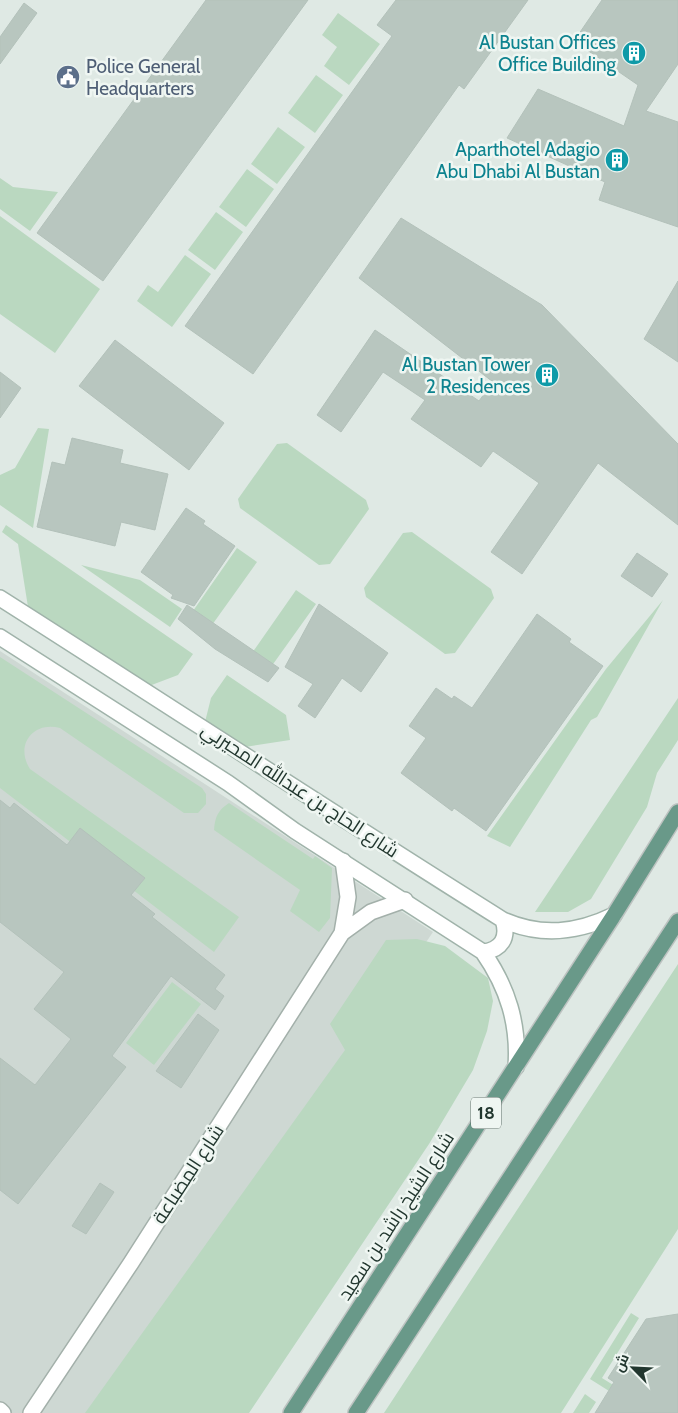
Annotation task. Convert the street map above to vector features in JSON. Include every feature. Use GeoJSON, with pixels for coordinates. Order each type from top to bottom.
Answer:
{"type":"FeatureCollection","features":[{"type":"Feature","properties":{"kind":"main road","name":"شارع الشيخ راشد بن سعيد"},"geometry":{"type":"LineString","coordinates":[[291,1413],[516,1068],[678,812]]}},
{"type":"Feature","properties":{"kind":"main road"},"geometry":{"type":"LineString","coordinates":[[356,1413],[678,921]]}},
{"type":"Feature","properties":{"kind":"street","name":"شارع الحاج بن عبدالله المحيربي"},"geometry":{"type":"LineString","coordinates":[[0,598],[257,761],[329,811],[503,920],[520,928],[559,932],[597,924],[614,915]]}},
{"type":"Feature","properties":{"kind":"street","name":"شارع الحاج بن عبدالله المحيربي"},"geometry":{"type":"LineString","coordinates":[[0,637],[228,783],[482,952],[502,982],[513,1015],[517,1050],[516,1068]]}},
{"type":"Feature","properties":{"kind":"street","name":"شارع المِضباعة"},"geometry":{"type":"LineString","coordinates":[[342,933],[348,897],[343,861]]}},
{"type":"Feature","properties":{"kind":"street","name":"شارع المِضباعة"},"geometry":{"type":"LineString","coordinates":[[31,1413],[131,1263],[342,933],[371,912],[405,900]]}},
{"type":"Feature","properties":{"kind":"street"},"geometry":{"type":"LineString","coordinates":[[482,952],[498,948],[503,942],[506,928],[503,920]]}},
{"type":"Feature","properties":{"kind":"street"},"geometry":{"type":"LineString","coordinates":[[0,1410],[4,1413]]}},
{"type":"Feature","properties":{"kind":"shaded area"},"geometry":{"type":"Polygon","coordinates":[[[0,651],[433,932],[360,1040],[133,1413],[0,1413],[0,651]]]}},
{"type":"Feature","properties":{"kind":"green space"},"geometry":{"type":"Polygon","coordinates":[[[338,13],[380,44],[349,85],[324,66],[337,47],[322,35],[338,13]]]}},
{"type":"Feature","properties":{"kind":"green space"},"geometry":{"type":"Polygon","coordinates":[[[316,75],[343,95],[315,133],[288,113],[316,75]]]}},
{"type":"Feature","properties":{"kind":"green space"},"geometry":{"type":"Polygon","coordinates":[[[278,127],[305,147],[277,184],[251,164],[278,127]]]}},
{"type":"Feature","properties":{"kind":"green space"},"geometry":{"type":"Polygon","coordinates":[[[247,169],[274,189],[246,227],[219,207],[247,169]]]}},
{"type":"Feature","properties":{"kind":"green space"},"geometry":{"type":"Polygon","coordinates":[[[0,178],[13,187],[58,192],[30,231],[0,209],[0,178]]]}},
{"type":"Feature","properties":{"kind":"green space"},"geometry":{"type":"Polygon","coordinates":[[[216,212],[243,232],[215,270],[188,250],[216,212]]]}},
{"type":"Feature","properties":{"kind":"green space"},"geometry":{"type":"Polygon","coordinates":[[[0,216],[100,289],[55,353],[0,314],[0,216]]]}},
{"type":"Feature","properties":{"kind":"green space"},"geometry":{"type":"Polygon","coordinates":[[[185,255],[211,274],[172,327],[137,301],[148,285],[158,292],[185,255]]]}},
{"type":"Feature","properties":{"kind":"green space"},"geometry":{"type":"Polygon","coordinates":[[[38,428],[49,429],[33,528],[0,505],[0,475],[15,468],[38,428]]]}},
{"type":"Feature","properties":{"kind":"green space"},"geometry":{"type":"Polygon","coordinates":[[[287,443],[366,500],[369,509],[330,564],[319,565],[240,508],[238,499],[277,444],[287,443]]]}},
{"type":"Feature","properties":{"kind":"green space"},"geometry":{"type":"Polygon","coordinates":[[[6,525],[193,654],[178,675],[149,686],[28,607],[18,544],[2,532],[6,525]]]}},
{"type":"Feature","properties":{"kind":"green space"},"geometry":{"type":"Polygon","coordinates":[[[412,532],[491,589],[494,598],[455,653],[445,654],[366,597],[364,588],[403,533],[412,532]]]}},
{"type":"Feature","properties":{"kind":"green space"},"geometry":{"type":"Polygon","coordinates":[[[237,548],[257,562],[212,625],[193,611],[237,548]]]}},
{"type":"Feature","properties":{"kind":"green space"},"geometry":{"type":"Polygon","coordinates":[[[81,565],[140,580],[182,609],[170,627],[81,565]]]}},
{"type":"Feature","properties":{"kind":"green space"},"geometry":{"type":"Polygon","coordinates":[[[296,590],[316,604],[271,667],[252,653],[296,590]]]}},
{"type":"Feature","properties":{"kind":"green space"},"geometry":{"type":"Polygon","coordinates":[[[663,600],[597,717],[591,720],[510,847],[487,836],[606,669],[663,600]]]}},
{"type":"Feature","properties":{"kind":"green space"},"geometry":{"type":"Polygon","coordinates":[[[0,657],[202,788],[206,794],[206,804],[198,813],[184,813],[60,728],[41,728],[34,732],[29,737],[24,752],[30,769],[239,917],[214,952],[0,788],[0,657]]]}},
{"type":"Feature","properties":{"kind":"green space"},"geometry":{"type":"Polygon","coordinates":[[[227,675],[286,715],[290,740],[245,747],[205,722],[211,698],[227,675]]]}},
{"type":"Feature","properties":{"kind":"green space"},"geometry":{"type":"Polygon","coordinates":[[[678,698],[678,740],[657,773],[647,807],[591,899],[568,912],[535,912],[678,698]]]}},
{"type":"Feature","properties":{"kind":"green space"},"geometry":{"type":"Polygon","coordinates":[[[229,803],[313,859],[315,856],[332,868],[330,918],[319,932],[290,911],[300,890],[214,830],[218,814],[229,803]]]}},
{"type":"Feature","properties":{"kind":"green space"},"geometry":{"type":"Polygon","coordinates":[[[417,939],[445,946],[488,978],[493,1001],[487,1031],[473,1070],[429,1144],[249,1413],[85,1413],[345,1050],[330,1024],[386,940],[417,939]]]}},
{"type":"Feature","properties":{"kind":"green space"},"geometry":{"type":"Polygon","coordinates":[[[678,964],[678,1229],[561,1413],[384,1413],[678,964]]]}},
{"type":"Feature","properties":{"kind":"green space"},"geometry":{"type":"Polygon","coordinates":[[[172,982],[201,1004],[154,1065],[126,1043],[172,982]]]}},
{"type":"Feature","properties":{"kind":"green space"},"geometry":{"type":"Polygon","coordinates":[[[631,1313],[639,1318],[602,1378],[658,1413],[644,1413],[590,1379],[631,1313]]]}},
{"type":"Feature","properties":{"kind":"green space"},"geometry":{"type":"Polygon","coordinates":[[[585,1394],[596,1402],[589,1413],[573,1413],[585,1394]]]}},
{"type":"Feature","properties":{"kind":"building"},"geometry":{"type":"Polygon","coordinates":[[[206,0],[308,0],[103,281],[37,233],[206,0]]]}},
{"type":"Feature","properties":{"kind":"building"},"geometry":{"type":"Polygon","coordinates":[[[396,0],[528,0],[464,89],[459,85],[253,374],[185,326],[392,36],[377,25],[396,0]]]}},
{"type":"Feature","properties":{"kind":"building","name":"Aparthotel Adagio Abu Dhabi Al Bustan"},"geometry":{"type":"Polygon","coordinates":[[[602,0],[678,0],[678,64],[646,111],[678,122],[678,227],[599,200],[605,182],[507,138],[538,89],[624,126],[638,85],[574,41],[602,0]]]}},
{"type":"Feature","properties":{"kind":"building"},"geometry":{"type":"Polygon","coordinates":[[[24,3],[37,13],[0,64],[0,37],[24,3]]]}},
{"type":"Feature","properties":{"kind":"building","name":"Al Bustan Tower 2 Residences"},"geometry":{"type":"Polygon","coordinates":[[[401,218],[542,305],[678,444],[678,525],[598,463],[522,574],[491,552],[539,483],[493,451],[481,467],[411,419],[425,400],[383,372],[341,432],[317,415],[375,330],[479,401],[493,382],[359,278],[401,218]]]}},
{"type":"Feature","properties":{"kind":"building"},"geometry":{"type":"Polygon","coordinates":[[[678,281],[678,362],[644,339],[678,281]]]}},
{"type":"Feature","properties":{"kind":"building"},"geometry":{"type":"Polygon","coordinates":[[[115,340],[224,423],[189,470],[79,386],[115,340]]]}},
{"type":"Feature","properties":{"kind":"building"},"geometry":{"type":"Polygon","coordinates":[[[0,372],[21,388],[0,418],[0,372]]]}},
{"type":"Feature","properties":{"kind":"building"},"geometry":{"type":"Polygon","coordinates":[[[72,438],[123,450],[120,463],[168,474],[155,530],[121,522],[115,546],[37,527],[52,462],[65,465],[72,438]]]}},
{"type":"Feature","properties":{"kind":"building"},"geometry":{"type":"Polygon","coordinates":[[[186,508],[205,521],[203,524],[235,546],[194,606],[171,598],[173,595],[141,572],[186,508]]]}},
{"type":"Feature","properties":{"kind":"building"},"geometry":{"type":"Polygon","coordinates":[[[637,553],[668,574],[652,597],[621,576],[637,553]]]}},
{"type":"Feature","properties":{"kind":"building"},"geometry":{"type":"Polygon","coordinates":[[[319,604],[388,653],[361,692],[342,678],[315,718],[298,706],[313,684],[285,667],[319,604]]]}},
{"type":"Feature","properties":{"kind":"building"},"geometry":{"type":"Polygon","coordinates":[[[187,605],[279,668],[268,682],[215,649],[178,619],[187,605]]]}},
{"type":"Feature","properties":{"kind":"building"},"geometry":{"type":"Polygon","coordinates":[[[537,614],[571,639],[569,642],[603,666],[486,831],[454,808],[452,811],[401,773],[426,738],[409,726],[436,688],[452,699],[454,696],[472,708],[537,614]]]}},
{"type":"Feature","properties":{"kind":"building"},"geometry":{"type":"Polygon","coordinates":[[[0,800],[10,808],[14,803],[67,845],[80,828],[145,878],[131,895],[155,914],[152,917],[225,975],[215,989],[224,996],[215,1010],[171,976],[112,1056],[126,1067],[18,1204],[0,1190],[0,1058],[35,1085],[71,1039],[34,1009],[64,972],[0,922],[0,800]]]}},
{"type":"Feature","properties":{"kind":"building"},"geometry":{"type":"Polygon","coordinates":[[[198,1014],[219,1030],[181,1088],[156,1071],[198,1014]]]}},
{"type":"Feature","properties":{"kind":"building"},"geometry":{"type":"Polygon","coordinates":[[[100,1183],[114,1192],[86,1234],[72,1226],[100,1183]]]}},
{"type":"Feature","properties":{"kind":"building"},"geometry":{"type":"Polygon","coordinates":[[[678,1314],[678,1413],[595,1413],[614,1382],[608,1378],[646,1319],[678,1314]]]}},
{"type":"Feature","properties":{"kind":"place","name":"Al Bustan Offices Office Building"},"geometry":{"type":"Point","coordinates":[634,53]}},
{"type":"Feature","properties":{"kind":"place","name":"Police General Headquarters"},"geometry":{"type":"Point","coordinates":[68,77]}},
{"type":"Feature","properties":{"kind":"place","name":"Aparthotel Adagio Abu Dhabi Al Bustan"},"geometry":{"type":"Point","coordinates":[617,160]}},
{"type":"Feature","properties":{"kind":"place","name":"Al Bustan Tower 2 Residences"},"geometry":{"type":"Point","coordinates":[547,375]}}]}
